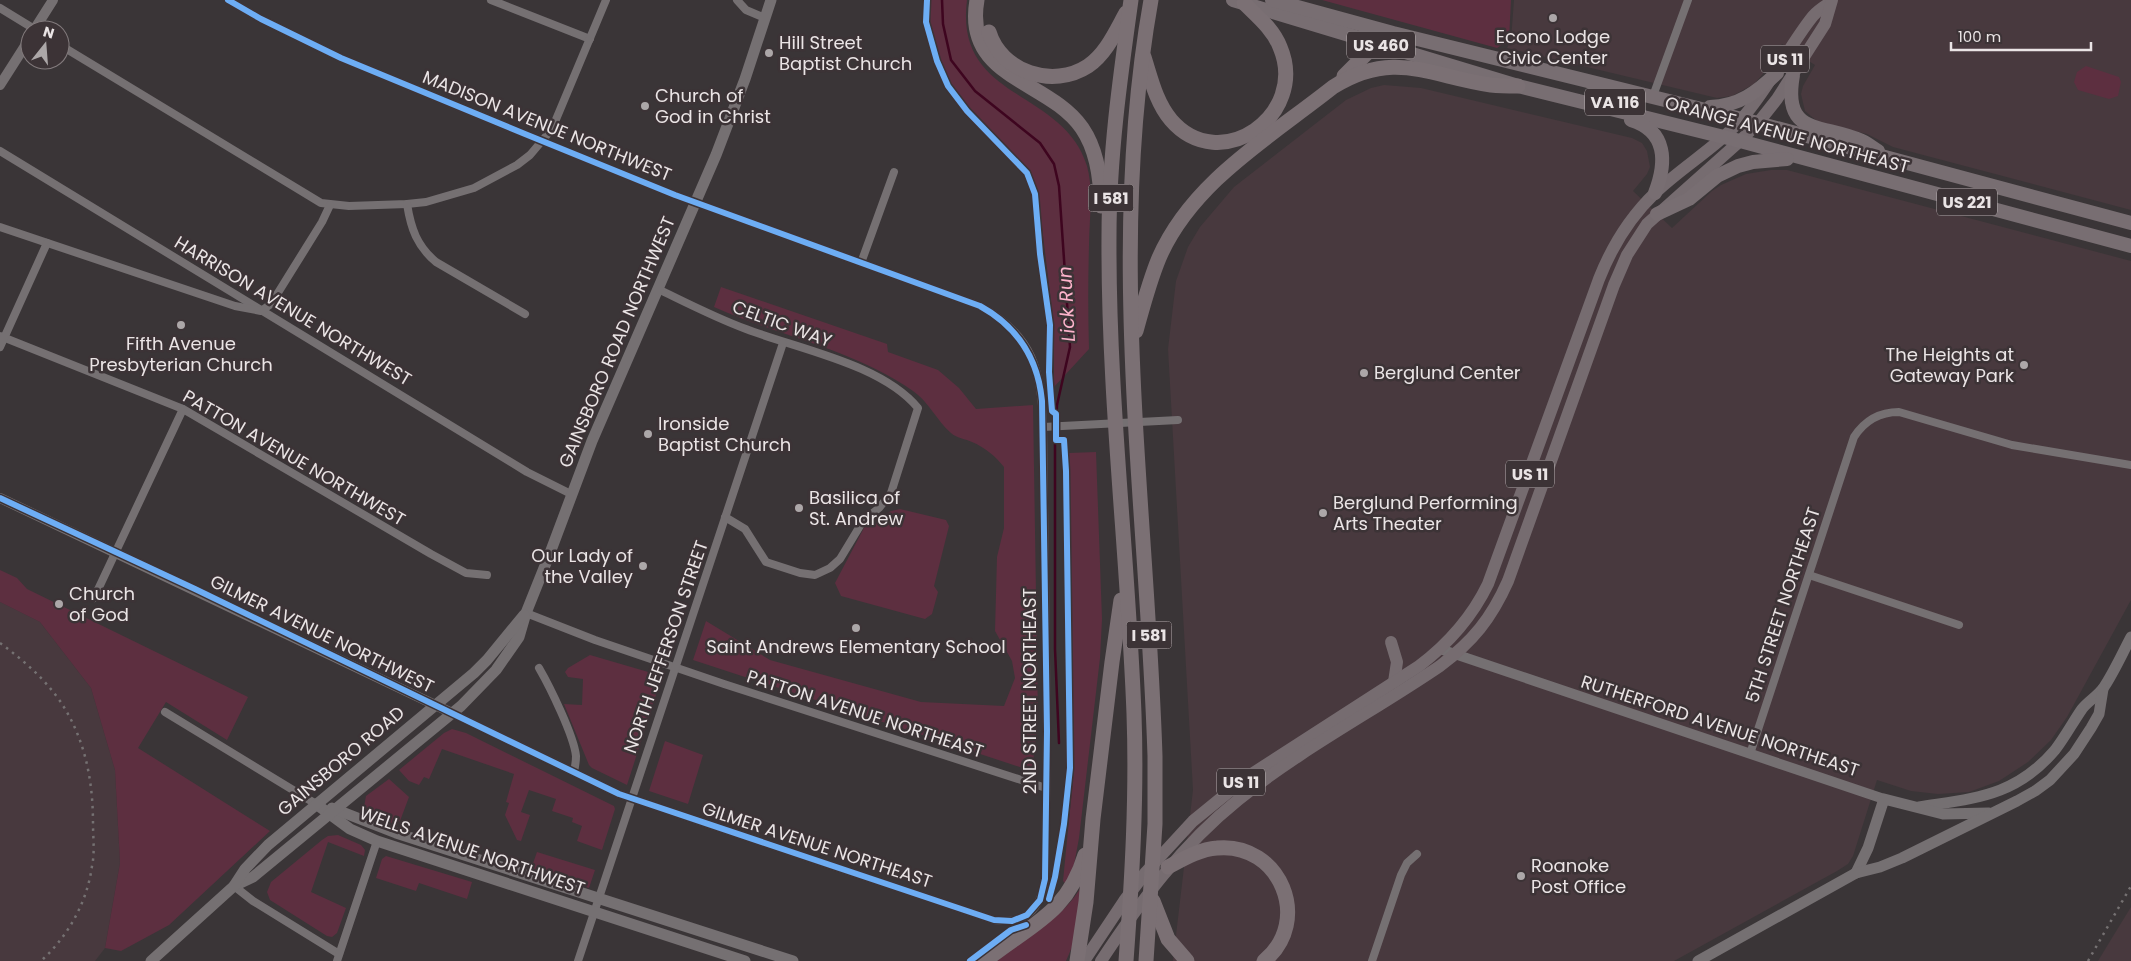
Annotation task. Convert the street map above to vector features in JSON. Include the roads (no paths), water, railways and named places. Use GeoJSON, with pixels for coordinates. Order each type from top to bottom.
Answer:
{"type":"FeatureCollection","features":[{"type":"Feature","properties":{"kind":"highway"},"geometry":{"type":"LineString","coordinates":[[977,0],[976,17],[978,29],[990,56],[1011,76],[1060,106],[1073,118],[1088,139],[1101,187],[1100,212],[1109,235]]}},
{"type":"Feature","properties":{"kind":"highway"},"geometry":{"type":"LineString","coordinates":[[987,0],[986,23],[996,47],[1014,66],[1024,71],[1046,76],[1076,72],[1096,59],[1109,44],[1131,2]]}},
{"type":"Feature","properties":{"kind":"highway","name":"ORANGE AVENUE NORTHEAST"},"geometry":{"type":"LineString","coordinates":[[1273,0],[1394,33],[1697,107],[2131,223]]}},
{"type":"Feature","properties":{"kind":"highway","name":"I 581"},"geometry":{"type":"LineString","coordinates":[[1126,961],[1134,845],[1136,781],[1134,713],[1115,392],[1109,235],[1115,137],[1131,2]]}},
{"type":"Feature","properties":{"kind":"highway"},"geometry":{"type":"LineString","coordinates":[[1143,53],[1160,103],[1165,112],[1180,128],[1199,138],[1218,141],[1230,140],[1251,133],[1269,119],[1280,101],[1284,89],[1286,66],[1275,36],[1268,27],[1238,2]]}},
{"type":"Feature","properties":{"kind":"highway","name":"ORANGE AVENUE NORTHEAST"},"geometry":{"type":"LineString","coordinates":[[1238,2],[1518,86],[1735,136],[1802,158],[2131,246]]}},
{"type":"Feature","properties":{"kind":"highway","name":"I 581"},"geometry":{"type":"LineString","coordinates":[[1146,959],[1152,897],[1155,824],[1153,703],[1129,278],[1130,194],[1134,133],[1150,4]]}},
{"type":"Feature","properties":{"kind":"highway"},"geometry":{"type":"LineString","coordinates":[[1132,347],[1145,296],[1159,258],[1175,229],[1192,205],[1226,171],[1333,87],[1377,43]]}},
{"type":"Feature","properties":{"kind":"highway"},"geometry":{"type":"LineString","coordinates":[[1333,87],[1367,70],[1401,67],[1428,70],[1492,85],[1518,86]]}},
{"type":"Feature","properties":{"kind":"highway"},"geometry":{"type":"LineString","coordinates":[[1697,107],[1726,106],[1737,103],[1761,88],[1777,73]]}},
{"type":"Feature","properties":{"kind":"highway"},"geometry":{"type":"LineString","coordinates":[[1793,75],[1791,99],[1794,110],[1804,122],[1812,127],[1861,141],[1892,159]]}},
{"type":"Feature","properties":{"kind":"highway","name":"VA 116"},"geometry":{"type":"LineString","coordinates":[[1499,80],[1520,78],[1735,136]]}},
{"type":"Feature","properties":{"kind":"highway","name":"VA 116"},"geometry":{"type":"LineString","coordinates":[[1589,103],[1622,118],[1642,124],[1655,134],[1661,145],[1663,155],[1660,181],[1655,193]]}},
{"type":"Feature","properties":{"kind":"highway"},"geometry":{"type":"LineString","coordinates":[[1657,214],[1689,200],[1717,176],[1738,166],[1772,159],[1802,158]]}},
{"type":"Feature","properties":{"kind":"highway"},"geometry":{"type":"LineString","coordinates":[[1077,961],[1086,902],[1093,819],[1112,662],[1126,571]]}},
{"type":"Feature","properties":{"kind":"highway"},"geometry":{"type":"LineString","coordinates":[[985,961],[1045,918],[1070,891],[1085,856],[1093,819]]}},
{"type":"Feature","properties":{"kind":"highway"},"geometry":{"type":"LineString","coordinates":[[1168,867],[1195,853],[1218,848],[1242,850],[1255,856],[1272,869],[1285,890],[1288,921],[1279,944],[1264,961]]}},
{"type":"Feature","properties":{"kind":"highway"},"geometry":{"type":"LineString","coordinates":[[1152,897],[1164,931],[1174,948],[1187,961]]}},
{"type":"Feature","properties":{"kind":"main road","name":"GAINSBORO ROAD NORTHWEST"},"geometry":{"type":"LineString","coordinates":[[526,613],[592,441],[697,203],[745,79],[771,0]]}},
{"type":"Feature","properties":{"kind":"main road","name":"US 11"},"geometry":{"type":"LineString","coordinates":[[1101,961],[1168,867],[1213,822],[1258,785],[1454,656],[1482,628],[1502,594],[1621,267],[1638,237],[1657,214],[1735,136],[1742,119],[1777,73],[1814,14],[1831,1]]}},
{"type":"Feature","properties":{"kind":"main road","name":"US 11"},"geometry":{"type":"LineString","coordinates":[[1084,961],[1140,879],[1193,821],[1247,777],[1419,666],[1440,649],[1473,611],[1488,584],[1609,255],[1631,220],[1655,193],[1735,136],[1758,123],[1793,75],[1825,24],[1831,1]]}},
{"type":"Feature","properties":{"kind":"main road","name":"GAINSBORO ROAD"},"geometry":{"type":"LineString","coordinates":[[151,961],[234,886],[245,869],[256,857],[487,660],[508,632],[526,613]]}},
{"type":"Feature","properties":{"kind":"main road","name":"GAINSBORO ROAD"},"geometry":{"type":"LineString","coordinates":[[234,886],[253,877],[452,713],[484,684],[519,637],[526,613]]}},
{"type":"Feature","properties":{"kind":"main road"},"geometry":{"type":"LineString","coordinates":[[1698,961],[1856,873],[1880,867],[1902,858],[2035,791],[2064,766],[2083,741],[2099,714],[2103,689],[2131,637]]}},
{"type":"Feature","properties":{"kind":"main road"},"geometry":{"type":"LineString","coordinates":[[1391,642],[1397,662],[1394,682]]}},
{"type":"Feature","properties":{"kind":"main road"},"geometry":{"type":"LineString","coordinates":[[1919,807],[1959,802],[1987,795],[2002,790],[2027,776],[2054,751],[2083,707],[2103,689]]}},
{"type":"Feature","properties":{"kind":"main road"},"geometry":{"type":"LineString","coordinates":[[1856,873],[1868,848],[1884,799]]}},
{"type":"Feature","properties":{"kind":"main road","name":"RUTHERFORD AVENUE NORTHEAST"},"geometry":{"type":"LineString","coordinates":[[1884,799],[1943,814],[1994,812]]}},
{"type":"Feature","properties":{"kind":"main road","name":"WELLS AVENUE NORTHWEST"},"geometry":{"type":"LineString","coordinates":[[316,804],[332,812],[793,961]]}},
{"type":"Feature","properties":{"kind":"main road","name":"WELLS AVENUE NORTHWEST"},"geometry":{"type":"LineString","coordinates":[[332,812],[350,829],[377,841],[745,961]]}},
{"type":"Feature","properties":{"kind":"street"},"geometry":{"type":"LineString","coordinates":[[41,20],[53,0]]}},
{"type":"Feature","properties":{"kind":"street","name":"MADISON AVENUE NORTHWEST"},"geometry":{"type":"LineString","coordinates":[[228,0],[261,19],[341,58],[697,203],[861,263]]}},
{"type":"Feature","properties":{"kind":"street"},"geometry":{"type":"LineString","coordinates":[[491,0],[590,40]]}},
{"type":"Feature","properties":{"kind":"street"},"geometry":{"type":"LineString","coordinates":[[70,51],[308,197],[330,205],[407,204],[452,195],[474,188],[517,165],[544,141],[559,114],[606,0]]}},
{"type":"Feature","properties":{"kind":"street"},"geometry":{"type":"LineString","coordinates":[[737,0],[746,10],[765,18]]}},
{"type":"Feature","properties":{"kind":"street"},"geometry":{"type":"LineString","coordinates":[[1654,96],[1688,0]]}},
{"type":"Feature","properties":{"kind":"street"},"geometry":{"type":"LineString","coordinates":[[0,8],[20,22]]}},
{"type":"Feature","properties":{"kind":"street"},"geometry":{"type":"LineString","coordinates":[[0,85],[20,54]]}},
{"type":"Feature","properties":{"kind":"street","name":"HARRISON AVENUE NORTHWEST"},"geometry":{"type":"LineString","coordinates":[[0,151],[527,472],[571,494]]}},
{"type":"Feature","properties":{"kind":"street"},"geometry":{"type":"LineString","coordinates":[[861,263],[894,172]]}},
{"type":"Feature","properties":{"kind":"street"},"geometry":{"type":"LineString","coordinates":[[407,204],[414,234],[427,254],[436,262],[525,314]]}},
{"type":"Feature","properties":{"kind":"street"},"geometry":{"type":"LineString","coordinates":[[0,227],[235,306],[256,311],[263,310],[271,304],[322,222],[330,205]]}},
{"type":"Feature","properties":{"kind":"street"},"geometry":{"type":"LineString","coordinates":[[0,347],[2,337],[47,242]]}},
{"type":"Feature","properties":{"kind":"street","name":"2ND STREET NORTHEAST"},"geometry":{"type":"LineString","coordinates":[[861,263],[980,306],[1005,322],[1025,345],[1037,370],[1042,401],[1043,427],[1045,879],[1040,900],[1034,909],[1021,918],[1004,922],[994,920]]}},
{"type":"Feature","properties":{"kind":"street","name":"CELTIC WAY"},"geometry":{"type":"LineString","coordinates":[[658,290],[743,328],[783,343],[848,363],[896,388],[912,400],[918,408],[891,493],[880,508],[863,521],[840,559],[830,568],[815,575],[807,575],[766,562],[745,529],[725,517]]}},
{"type":"Feature","properties":{"kind":"street","name":"PATTON AVENUE NORTHWEST"},"geometry":{"type":"LineString","coordinates":[[2,337],[183,409],[466,573],[487,574]]}},
{"type":"Feature","properties":{"kind":"street","name":"NORTH JEFFERSON STREET"},"geometry":{"type":"LineString","coordinates":[[578,961],[783,343]]}},
{"type":"Feature","properties":{"kind":"street"},"geometry":{"type":"LineString","coordinates":[[94,598],[183,409]]}},
{"type":"Feature","properties":{"kind":"street","name":"5TH STREET NORTHEAST"},"geometry":{"type":"LineString","coordinates":[[1750,754],[1854,437],[1859,429],[1873,417],[1891,412],[1916,416],[2012,445],[2131,465]]}},
{"type":"Feature","properties":{"kind":"street"},"geometry":{"type":"LineString","coordinates":[[1043,427],[1178,420]]}},
{"type":"Feature","properties":{"kind":"street","name":"GILMER AVENUE NORTHWEST"},"geometry":{"type":"LineString","coordinates":[[0,498],[631,798]]}},
{"type":"Feature","properties":{"kind":"street"},"geometry":{"type":"LineString","coordinates":[[1809,575],[1959,625]]}},
{"type":"Feature","properties":{"kind":"street"},"geometry":{"type":"LineString","coordinates":[[526,613],[595,640],[675,666]]}},
{"type":"Feature","properties":{"kind":"street","name":"RUTHERFORD AVENUE NORTHEAST"},"geometry":{"type":"LineString","coordinates":[[1440,649],[1454,656],[1884,799]]}},
{"type":"Feature","properties":{"kind":"street","name":"PATTON AVENUE NORTHEAST"},"geometry":{"type":"LineString","coordinates":[[675,666],[857,728],[1046,788]]}},
{"type":"Feature","properties":{"kind":"street"},"geometry":{"type":"LineString","coordinates":[[539,668],[574,745],[576,762],[574,772]]}},
{"type":"Feature","properties":{"kind":"street","name":"WELLS AVENUE NORTHWEST"},"geometry":{"type":"LineString","coordinates":[[165,712],[316,804]]}},
{"type":"Feature","properties":{"kind":"street","name":"GILMER AVENUE NORTHEAST"},"geometry":{"type":"LineString","coordinates":[[631,798],[994,920]]}},
{"type":"Feature","properties":{"kind":"street"},"geometry":{"type":"LineString","coordinates":[[234,886],[338,958],[377,841]]}},
{"type":"Feature","properties":{"kind":"street"},"geometry":{"type":"LineString","coordinates":[[1372,961],[1400,876],[1407,863],[1417,854]]}},
{"type":"Feature","properties":{"kind":"waterway","name":"Lick Run"},"geometry":{"type":"LineString","coordinates":[[942,0],[943,24],[951,60],[975,91],[1040,143],[1054,164],[1059,186],[1070,347],[1057,405],[1055,443],[1055,649],[1059,743]]}},
{"type":"Feature","properties":{"kind":"railway"},"geometry":{"type":"LineString","coordinates":[[0,643],[47,684],[69,715],[86,760],[91,791],[94,845],[86,893],[68,930],[41,961]]}},
{"type":"Feature","properties":{"kind":"railway"},"geometry":{"type":"LineString","coordinates":[[2088,961],[2131,886]]}},
{"type":"Feature","properties":{"kind":"place","name":"Econo Lodge Civic Center"},"geometry":{"type":"Point","coordinates":[1553,18]}},
{"type":"Feature","properties":{"kind":"place","name":"Hill Street Baptist Church"},"geometry":{"type":"Point","coordinates":[769,53]}},
{"type":"Feature","properties":{"kind":"place","name":"Church of God in Christ"},"geometry":{"type":"Point","coordinates":[645,106]}},
{"type":"Feature","properties":{"kind":"place","name":"Fifth Avenue Presbyterian Church"},"geometry":{"type":"Point","coordinates":[181,325]}},
{"type":"Feature","properties":{"kind":"place","name":"The Heights at Gateway Park"},"geometry":{"type":"Point","coordinates":[2024,365]}},
{"type":"Feature","properties":{"kind":"place","name":"Berglund Center"},"geometry":{"type":"Point","coordinates":[1364,373]}},
{"type":"Feature","properties":{"kind":"place","name":"Ironside Baptist Church"},"geometry":{"type":"Point","coordinates":[648,434]}},
{"type":"Feature","properties":{"kind":"place","name":"Basilica of St. Andrew"},"geometry":{"type":"Point","coordinates":[799,508]}},
{"type":"Feature","properties":{"kind":"place","name":"Berglund Performing Arts Theater"},"geometry":{"type":"Point","coordinates":[1323,513]}},
{"type":"Feature","properties":{"kind":"place","name":"Our Lady of the Valley"},"geometry":{"type":"Point","coordinates":[643,566]}},
{"type":"Feature","properties":{"kind":"place","name":"Church of God"},"geometry":{"type":"Point","coordinates":[59,604]}},
{"type":"Feature","properties":{"kind":"place","name":"Saint Andrews Elementary School"},"geometry":{"type":"Point","coordinates":[856,628]}},
{"type":"Feature","properties":{"kind":"place","name":"Roanoke Post Office"},"geometry":{"type":"Point","coordinates":[1521,876]}}]}
